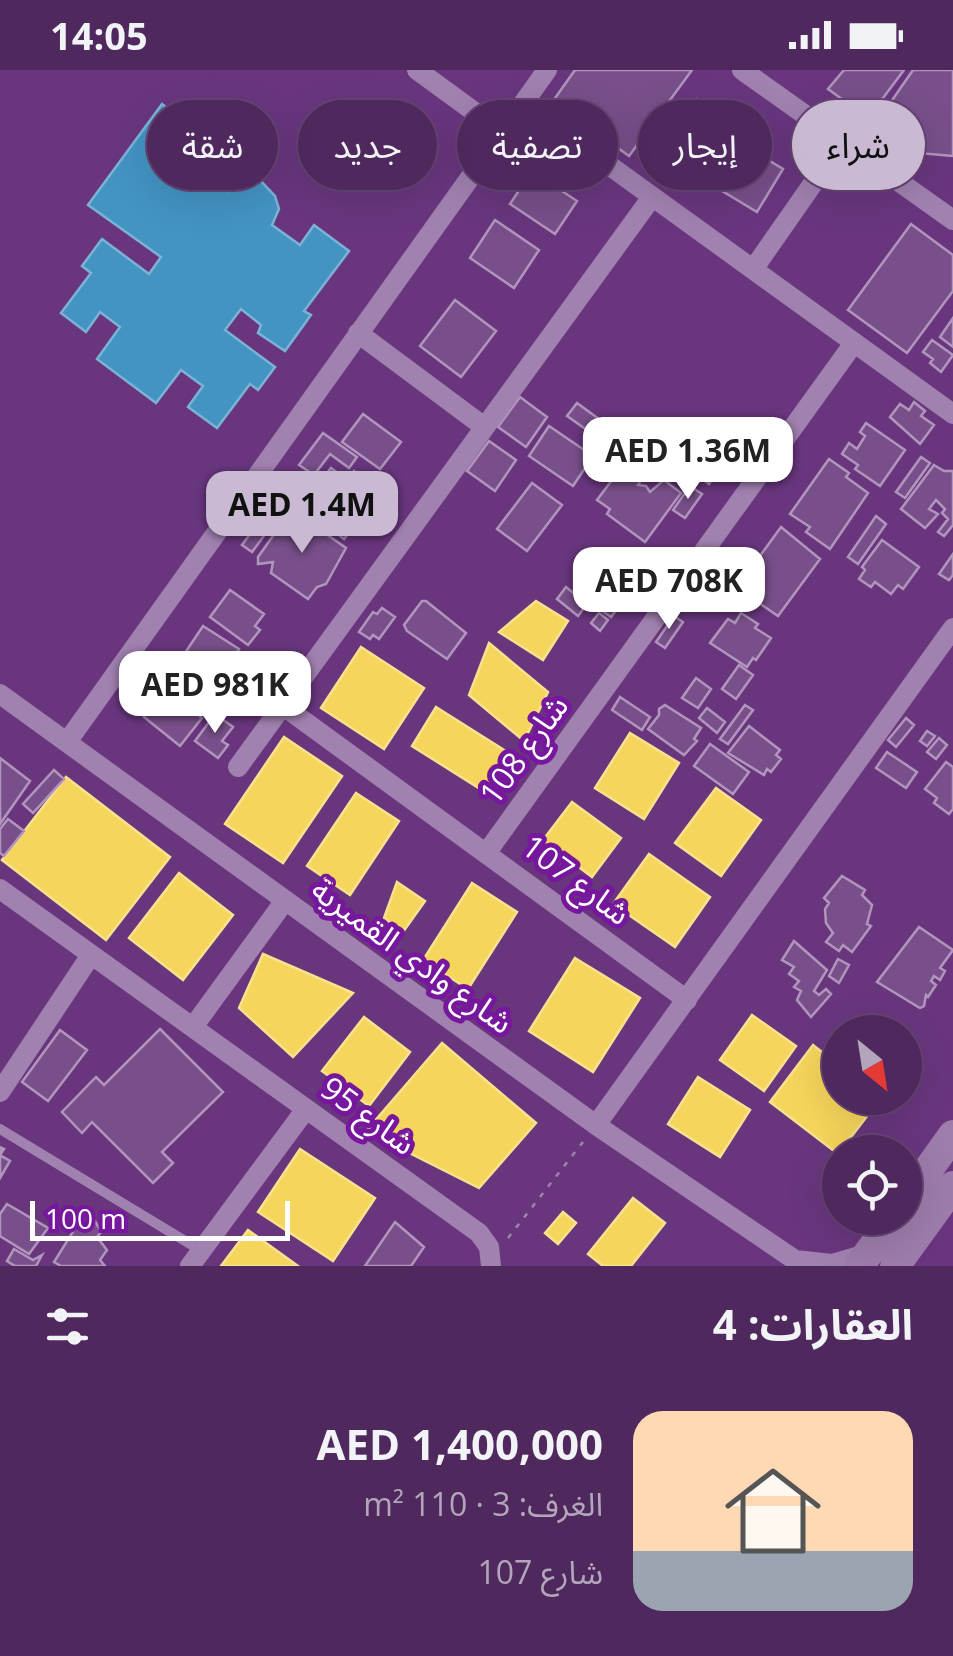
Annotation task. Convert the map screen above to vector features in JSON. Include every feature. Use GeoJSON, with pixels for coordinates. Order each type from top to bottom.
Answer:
{"type":"FeatureCollection","features":[{"type":"Feature","properties":{"kind":"street"},"geometry":{"type":"LineString","coordinates":[[416,70],[458,100]]}},
{"type":"Feature","properties":{"kind":"street"},"geometry":{"type":"LineString","coordinates":[[525,100],[547,70]]}},
{"type":"Feature","properties":{"kind":"street"},"geometry":{"type":"LineString","coordinates":[[742,70],[792,106]]}},
{"type":"Feature","properties":{"kind":"street"},"geometry":{"type":"LineString","coordinates":[[618,172],[953,414]]}},
{"type":"Feature","properties":{"kind":"street"},"geometry":{"type":"LineString","coordinates":[[66,742],[460,190]]}},
{"type":"Feature","properties":{"kind":"street"},"geometry":{"type":"LineString","coordinates":[[754,268],[808,190]]}},
{"type":"Feature","properties":{"kind":"street"},"geometry":{"type":"LineString","coordinates":[[915,190],[951,214]]}},
{"type":"Feature","properties":{"kind":"street"},"geometry":{"type":"LineString","coordinates":[[238,768],[652,197]]}},
{"type":"Feature","properties":{"kind":"street"},"geometry":{"type":"LineString","coordinates":[[358,333],[484,426]]}},
{"type":"Feature","properties":{"kind":"street","name":"شارع 108"},"geometry":{"type":"LineString","coordinates":[[487,852],[854,343]]}},
{"type":"Feature","properties":{"kind":"street"},"geometry":{"type":"LineString","coordinates":[[596,1124],[953,628]]}},
{"type":"Feature","properties":{"kind":"street","name":"شارع وادي القميرية"},"geometry":{"type":"LineString","coordinates":[[0,694],[284,902],[797,1263],[874,1262]]}},
{"type":"Feature","properties":{"kind":"street","name":"شارع 107"},"geometry":{"type":"LineString","coordinates":[[282,704],[687,1000]]}},
{"type":"Feature","properties":{"kind":"street","name":"شارع 95"},"geometry":{"type":"LineString","coordinates":[[0,889],[479,1233],[492,1262]]}},
{"type":"Feature","properties":{"kind":"street"},"geometry":{"type":"LineString","coordinates":[[192,1026],[284,902]]}},
{"type":"Feature","properties":{"kind":"street"},"geometry":{"type":"LineString","coordinates":[[0,1092],[92,954]]}},
{"type":"Feature","properties":{"kind":"street"},"geometry":{"type":"LineString","coordinates":[[196,1258],[306,1109]]}},
{"type":"Feature","properties":{"kind":"street"},"geometry":{"type":"LineString","coordinates":[[922,1178],[953,1135]]}},
{"type":"Feature","properties":{"kind":"street"},"geometry":{"type":"LineString","coordinates":[[874,1262],[953,1186]]}},
{"type":"Feature","properties":{"kind":"street"},"geometry":{"type":"LineString","coordinates":[[874,1262],[886,1235]]}},
{"type":"Feature","properties":{"kind":"lane"},"geometry":{"type":"LineString","coordinates":[[0,1129],[196,1258]]}},
{"type":"Feature","properties":{"kind":"path"},"geometry":{"type":"LineString","coordinates":[[492,1262],[596,1124]]}},
{"type":"Feature","properties":{"kind":"building: سكن"},"geometry":{"type":"Polygon","coordinates":[[[536,601],[568,621],[543,660],[499,632],[536,601]]]}},
{"type":"Feature","properties":{"kind":"building: سكن"},"geometry":{"type":"Polygon","coordinates":[[[489,643],[548,692],[524,741],[469,695],[489,643]]]}},
{"type":"Feature","properties":{"kind":"building: سكن"},"geometry":{"type":"Polygon","coordinates":[[[361,647],[424,688],[384,749],[321,708],[361,647]]]}},
{"type":"Feature","properties":{"kind":"building: سكن"},"geometry":{"type":"Polygon","coordinates":[[[436,707],[520,760],[496,799],[412,746],[436,707]]]}},
{"type":"Feature","properties":{"kind":"building: سكن"},"geometry":{"type":"Polygon","coordinates":[[[630,733],[679,763],[644,819],[595,788],[630,733]]]}},
{"type":"Feature","properties":{"kind":"building: سكن"},"geometry":{"type":"Polygon","coordinates":[[[284,737],[342,776],[283,863],[225,824],[284,737]]]}},
{"type":"Feature","properties":{"kind":"building: سكن"},"geometry":{"type":"Polygon","coordinates":[[[66,777],[170,857],[106,940],[2,860],[66,777]]]}},
{"type":"Feature","properties":{"kind":"building: سكن"},"geometry":{"type":"Polygon","coordinates":[[[716,788],[761,820],[721,876],[675,843],[716,788]]]}},
{"type":"Feature","properties":{"kind":"building: سكن"},"geometry":{"type":"Polygon","coordinates":[[[356,793],[399,821],[350,895],[307,866],[356,793]]]}},
{"type":"Feature","properties":{"kind":"building: سكن"},"geometry":{"type":"Polygon","coordinates":[[[572,802],[621,838],[592,877],[543,840],[572,802]]]}},
{"type":"Feature","properties":{"kind":"building: سكن"},"geometry":{"type":"Polygon","coordinates":[[[649,854],[710,897],[675,947],[613,904],[649,854]]]}},
{"type":"Feature","properties":{"kind":"building: سكن"},"geometry":{"type":"Polygon","coordinates":[[[179,873],[233,915],[183,980],[129,938],[179,873]]]}},
{"type":"Feature","properties":{"kind":"building: سكن"},"geometry":{"type":"Polygon","coordinates":[[[397,882],[425,901],[403,932],[384,918],[397,882]]]}},
{"type":"Feature","properties":{"kind":"building: سكن"},"geometry":{"type":"Polygon","coordinates":[[[472,883],[517,912],[468,989],[423,960],[472,883]]]}},
{"type":"Feature","properties":{"kind":"building: سكن"},"geometry":{"type":"Polygon","coordinates":[[[263,954],[353,993],[293,1057],[239,1008],[263,954]]]}},
{"type":"Feature","properties":{"kind":"building: سكن"},"geometry":{"type":"Polygon","coordinates":[[[575,958],[640,998],[593,1072],[529,1031],[575,958]]]}},
{"type":"Feature","properties":{"kind":"building: سكن"},"geometry":{"type":"Polygon","coordinates":[[[752,1015],[796,1046],[764,1091],[720,1060],[752,1015]]]}},
{"type":"Feature","properties":{"kind":"building: سكن"},"geometry":{"type":"Polygon","coordinates":[[[364,1017],[410,1052],[369,1106],[322,1071],[364,1017]]]}},
{"type":"Feature","properties":{"kind":"building: سكن"},"geometry":{"type":"Polygon","coordinates":[[[442,1043],[536,1123],[479,1188],[366,1131],[442,1043]]]}},
{"type":"Feature","properties":{"kind":"building: سكن"},"geometry":{"type":"Polygon","coordinates":[[[813,1045],[822,1052],[822,1115],[868,1115],[853,1135],[822,1135],[822,1142],[770,1102],[813,1045]]]}},
{"type":"Feature","properties":{"kind":"building: سكن"},"geometry":{"type":"Polygon","coordinates":[[[698,1077],[750,1110],[720,1157],[668,1124],[698,1077]]]}},
{"type":"Feature","properties":{"kind":"building: سكن"},"geometry":{"type":"Polygon","coordinates":[[[300,1149],[375,1198],[333,1261],[258,1212],[300,1149]]]}},
{"type":"Feature","properties":{"kind":"building: سكن"},"geometry":{"type":"Polygon","coordinates":[[[633,1198],[665,1223],[631,1266],[603,1266],[588,1254],[633,1198]]]}},
{"type":"Feature","properties":{"kind":"building: سكن"},"geometry":{"type":"Polygon","coordinates":[[[563,1212],[576,1223],[558,1244],[545,1233],[563,1212]]]}},
{"type":"Feature","properties":{"kind":"building: سكن"},"geometry":{"type":"Polygon","coordinates":[[[248,1230],[298,1266],[221,1266],[248,1230]]]}},
{"type":"Feature","properties":{"kind":"building: مدارس"},"geometry":{"type":"Polygon","coordinates":[[[147,124],[147,190],[269,190],[279,209],[272,225],[300,245],[314,225],[349,251],[304,311],[311,315],[285,351],[258,333],[261,325],[241,309],[225,330],[275,367],[258,390],[250,384],[217,428],[188,407],[203,386],[181,370],[156,403],[97,359],[120,327],[100,312],[86,332],[61,313],[91,273],[82,266],[102,239],[149,274],[161,257],[88,205],[147,124]]]}},
{"type":"Feature","properties":{"kind":"building: أخرى"},"geometry":{"type":"Polygon","coordinates":[[[575,70],[692,70],[670,100],[638,100],[638,144],[629,156],[618,148],[618,100],[554,100],[575,70]]]}},
{"type":"Feature","properties":{"kind":"building: أخرى"},"geometry":{"type":"Polygon","coordinates":[[[844,70],[904,70],[882,100],[843,100],[828,89],[844,70]]]}},
{"type":"Feature","properties":{"kind":"building: أخرى"},"geometry":{"type":"Polygon","coordinates":[[[913,70],[953,70],[953,156],[925,154],[925,100],[892,100],[913,70]]]}},
{"type":"Feature","properties":{"kind":"building: أخرى"},"geometry":{"type":"Polygon","coordinates":[[[772,162],[783,169],[772,187],[772,162]]]}},
{"type":"Feature","properties":{"kind":"building: أخرى"},"geometry":{"type":"Polygon","coordinates":[[[519,190],[560,190],[577,201],[555,234],[510,204],[519,190]]]}},
{"type":"Feature","properties":{"kind":"building: أخرى"},"geometry":{"type":"Polygon","coordinates":[[[721,190],[770,190],[757,212],[721,190]]]}},
{"type":"Feature","properties":{"kind":"building: أخرى"},"geometry":{"type":"Polygon","coordinates":[[[495,220],[539,250],[514,288],[470,258],[495,220]]]}},
{"type":"Feature","properties":{"kind":"building: أخرى"},"geometry":{"type":"Polygon","coordinates":[[[911,224],[953,255],[953,291],[907,353],[848,310],[911,224]]]}},
{"type":"Feature","properties":{"kind":"building: أخرى"},"geometry":{"type":"Polygon","coordinates":[[[455,300],[496,331],[461,377],[420,346],[455,300]]]}},
{"type":"Feature","properties":{"kind":"building: أخرى"},"geometry":{"type":"Polygon","coordinates":[[[953,318],[953,347],[940,337],[953,318]]]}},
{"type":"Feature","properties":{"kind":"building: أخرى"},"geometry":{"type":"Polygon","coordinates":[[[932,340],[953,355],[941,372],[923,352],[932,340]]]}},
{"type":"Feature","properties":{"kind":"building: أخرى"},"geometry":{"type":"Polygon","coordinates":[[[520,397],[547,417],[526,447],[498,427],[520,397]]]}},
{"type":"Feature","properties":{"kind":"building: أخرى"},"geometry":{"type":"Polygon","coordinates":[[[914,402],[925,411],[921,416],[934,425],[920,444],[890,417],[900,404],[909,410],[914,402]]]}},
{"type":"Feature","properties":{"kind":"building: أخرى"},"geometry":{"type":"Polygon","coordinates":[[[577,403],[610,427],[601,440],[567,416],[577,403]]]}},
{"type":"Feature","properties":{"kind":"building: أخرى"},"geometry":{"type":"Polygon","coordinates":[[[363,414],[401,442],[380,469],[342,442],[363,414]]]}},
{"type":"Feature","properties":{"kind":"building: أخرى"},"geometry":{"type":"Polygon","coordinates":[[[866,423],[905,450],[880,486],[855,469],[858,465],[842,454],[849,443],[857,449],[865,436],[860,432],[866,423]]]}},
{"type":"Feature","properties":{"kind":"building: أخرى"},"geometry":{"type":"Polygon","coordinates":[[[549,426],[593,456],[573,486],[529,456],[549,426]]]}},
{"type":"Feature","properties":{"kind":"building: أخرى"},"geometry":{"type":"Polygon","coordinates":[[[323,433],[357,457],[349,468],[330,454],[314,475],[299,465],[323,433]]]}},
{"type":"Feature","properties":{"kind":"building: أخرى"},"geometry":{"type":"Polygon","coordinates":[[[489,441],[516,460],[495,491],[467,471],[489,441]]]}},
{"type":"Feature","properties":{"kind":"building: أخرى"},"geometry":{"type":"Polygon","coordinates":[[[631,455],[649,468],[638,485],[646,486],[650,492],[664,480],[681,493],[645,542],[607,514],[610,509],[597,500],[631,455]]]}},
{"type":"Feature","properties":{"kind":"building: أخرى"},"geometry":{"type":"Polygon","coordinates":[[[716,455],[725,461],[709,484],[700,477],[716,455]]]}},
{"type":"Feature","properties":{"kind":"building: أخرى"},"geometry":{"type":"Polygon","coordinates":[[[921,457],[930,463],[905,498],[896,492],[921,457]]]}},
{"type":"Feature","properties":{"kind":"building: أخرى"},"geometry":{"type":"Polygon","coordinates":[[[829,459],[868,493],[830,549],[806,532],[810,527],[790,514],[829,459]]]}},
{"type":"Feature","properties":{"kind":"building: أخرى"},"geometry":{"type":"Polygon","coordinates":[[[934,465],[953,471],[953,525],[944,536],[938,532],[948,519],[936,500],[929,509],[938,514],[925,528],[901,509],[934,465]]]}},
{"type":"Feature","properties":{"kind":"building: أخرى"},"geometry":{"type":"Polygon","coordinates":[[[331,468],[347,480],[354,471],[381,492],[344,539],[306,509],[318,493],[314,490],[331,468]]]}},
{"type":"Feature","properties":{"kind":"building: أخرى"},"geometry":{"type":"Polygon","coordinates":[[[532,483],[562,505],[527,551],[497,529],[532,483]]]}},
{"type":"Feature","properties":{"kind":"building: أخرى"},"geometry":{"type":"Polygon","coordinates":[[[690,486],[702,494],[685,518],[673,510],[690,486]]]}},
{"type":"Feature","properties":{"kind":"building: أخرى"},"geometry":{"type":"Polygon","coordinates":[[[278,496],[288,503],[252,552],[242,545],[278,496]]]}},
{"type":"Feature","properties":{"kind":"building: أخرى"},"geometry":{"type":"Polygon","coordinates":[[[876,516],[886,524],[858,564],[848,557],[876,516]]]}},
{"type":"Feature","properties":{"kind":"building: أخرى"},"geometry":{"type":"Polygon","coordinates":[[[285,519],[306,520],[346,548],[326,584],[317,587],[308,599],[271,573],[273,562],[258,564],[258,557],[285,519]]]}},
{"type":"Feature","properties":{"kind":"building: أخرى"},"geometry":{"type":"Polygon","coordinates":[[[781,527],[820,559],[778,616],[756,601],[760,595],[741,582],[781,527]]]}},
{"type":"Feature","properties":{"kind":"building: أخرى"},"geometry":{"type":"Polygon","coordinates":[[[882,540],[919,567],[903,589],[898,585],[891,594],[875,582],[871,587],[859,579],[865,570],[862,567],[882,540]]]}},
{"type":"Feature","properties":{"kind":"building: أخرى"},"geometry":{"type":"Polygon","coordinates":[[[953,554],[953,575],[949,580],[939,574],[953,554]]]}},
{"type":"Feature","properties":{"kind":"building: أخرى"},"geometry":{"type":"Polygon","coordinates":[[[708,577],[728,589],[721,601],[701,588],[708,577]]]}},
{"type":"Feature","properties":{"kind":"building: أخرى"},"geometry":{"type":"Polygon","coordinates":[[[566,587],[587,604],[578,616],[557,599],[566,587]]]}},
{"type":"Feature","properties":{"kind":"building: أخرى"},"geometry":{"type":"Polygon","coordinates":[[[230,590],[264,614],[255,626],[260,630],[248,645],[210,617],[230,590]]]}},
{"type":"Feature","properties":{"kind":"building: أخرى"},"geometry":{"type":"Polygon","coordinates":[[[422,601],[466,633],[447,659],[404,625],[422,601]]]}},
{"type":"Feature","properties":{"kind":"building: أخرى"},"geometry":{"type":"Polygon","coordinates":[[[608,601],[618,608],[611,617],[601,610],[608,601]]]}},
{"type":"Feature","properties":{"kind":"building: أخرى"},"geometry":{"type":"Polygon","coordinates":[[[382,608],[395,617],[379,639],[359,632],[373,612],[377,614],[382,608]]]}},
{"type":"Feature","properties":{"kind":"building: أخرى"},"geometry":{"type":"Polygon","coordinates":[[[599,613],[608,620],[600,631],[591,623],[599,613]]]}},
{"type":"Feature","properties":{"kind":"building: أخرى"},"geometry":{"type":"Polygon","coordinates":[[[741,613],[771,638],[747,667],[710,643],[728,619],[735,623],[741,613]]]}},
{"type":"Feature","properties":{"kind":"building: أخرى"},"geometry":{"type":"Polygon","coordinates":[[[674,616],[683,622],[665,648],[656,642],[674,616]]]}},
{"type":"Feature","properties":{"kind":"building: أخرى"},"geometry":{"type":"Polygon","coordinates":[[[203,626],[239,649],[235,655],[240,658],[219,680],[183,656],[203,626]]]}},
{"type":"Feature","properties":{"kind":"building: أخرى"},"geometry":{"type":"Polygon","coordinates":[[[739,665],[753,675],[736,699],[722,689],[739,665]]]}},
{"type":"Feature","properties":{"kind":"building: أخرى"},"geometry":{"type":"Polygon","coordinates":[[[696,678],[711,689],[698,708],[682,698],[696,678]]]}},
{"type":"Feature","properties":{"kind":"building: أخرى"},"geometry":{"type":"Polygon","coordinates":[[[166,690],[202,718],[180,746],[144,717],[166,690]]]}},
{"type":"Feature","properties":{"kind":"building: أخرى"},"geometry":{"type":"Polygon","coordinates":[[[620,697],[650,717],[642,730],[612,710],[620,697]]]}},
{"type":"Feature","properties":{"kind":"building: أخرى"},"geometry":{"type":"Polygon","coordinates":[[[665,705],[701,728],[694,739],[697,741],[684,755],[648,729],[665,705]]]}},
{"type":"Feature","properties":{"kind":"building: أخرى"},"geometry":{"type":"Polygon","coordinates":[[[745,705],[753,710],[728,744],[720,739],[745,705]]]}},
{"type":"Feature","properties":{"kind":"building: أخرى"},"geometry":{"type":"Polygon","coordinates":[[[707,708],[725,722],[717,733],[699,718],[707,708]]]}},
{"type":"Feature","properties":{"kind":"building: أخرى"},"geometry":{"type":"Polygon","coordinates":[[[215,714],[233,727],[222,741],[228,745],[218,758],[195,741],[215,714]]]}},
{"type":"Feature","properties":{"kind":"building: أخرى"},"geometry":{"type":"Polygon","coordinates":[[[906,718],[914,725],[896,747],[888,740],[906,718]]]}},
{"type":"Feature","properties":{"kind":"building: أخرى"},"geometry":{"type":"Polygon","coordinates":[[[749,726],[780,750],[776,755],[781,759],[764,775],[728,753],[749,726]]]}},
{"type":"Feature","properties":{"kind":"building: أخرى"},"geometry":{"type":"Polygon","coordinates":[[[927,731],[935,736],[927,746],[920,741],[927,731]]]}},
{"type":"Feature","properties":{"kind":"building: أخرى"},"geometry":{"type":"Polygon","coordinates":[[[939,738],[947,745],[936,759],[927,752],[939,738]]]}},
{"type":"Feature","properties":{"kind":"building: أخرى"},"geometry":{"type":"Polygon","coordinates":[[[710,744],[749,772],[733,794],[694,766],[710,744]]]}},
{"type":"Feature","properties":{"kind":"building: أخرى"},"geometry":{"type":"Polygon","coordinates":[[[887,752],[917,772],[906,788],[876,768],[887,752]]]}},
{"type":"Feature","properties":{"kind":"building: أخرى"},"geometry":{"type":"Polygon","coordinates":[[[0,758],[30,781],[0,824],[0,758]]]}},
{"type":"Feature","properties":{"kind":"building: أخرى"},"geometry":{"type":"Polygon","coordinates":[[[946,762],[953,767],[953,809],[949,814],[934,803],[937,798],[925,789],[946,762]]]}},
{"type":"Feature","properties":{"kind":"building: أخرى"},"geometry":{"type":"Polygon","coordinates":[[[54,770],[64,779],[33,813],[23,804],[54,770]]]}},
{"type":"Feature","properties":{"kind":"building: أخرى"},"geometry":{"type":"Polygon","coordinates":[[[8,819],[24,831],[4,856],[0,853],[0,829],[8,819]]]}},
{"type":"Feature","properties":{"kind":"building: أخرى"},"geometry":{"type":"Polygon","coordinates":[[[842,876],[865,890],[862,895],[872,905],[867,924],[871,926],[852,952],[843,945],[839,951],[826,942],[833,933],[826,923],[825,909],[829,903],[824,898],[842,876]]]}},
{"type":"Feature","properties":{"kind":"building: أخرى"},"geometry":{"type":"Polygon","coordinates":[[[919,927],[953,950],[940,968],[945,971],[940,980],[934,976],[931,981],[936,985],[920,1008],[877,982],[919,927]]]}},
{"type":"Feature","properties":{"kind":"building: أخرى"},"geometry":{"type":"Polygon","coordinates":[[[794,941],[827,970],[814,991],[819,995],[826,989],[831,994],[811,1017],[797,1000],[801,991],[794,987],[799,981],[789,974],[794,967],[782,960],[794,941]]]}},
{"type":"Feature","properties":{"kind":"building: أخرى"},"geometry":{"type":"Polygon","coordinates":[[[838,959],[849,965],[839,983],[829,976],[838,959]]]}},
{"type":"Feature","properties":{"kind":"building: أخرى"},"geometry":{"type":"Polygon","coordinates":[[[160,1029],[223,1092],[162,1152],[173,1163],[153,1183],[92,1122],[82,1133],[62,1112],[96,1077],[104,1085],[160,1029]]]}},
{"type":"Feature","properties":{"kind":"building: أخرى"},"geometry":{"type":"Polygon","coordinates":[[[60,1030],[87,1050],[48,1101],[22,1082],[60,1030]]]}},
{"type":"Feature","properties":{"kind":"building: أخرى"},"geometry":{"type":"Polygon","coordinates":[[[0,1155],[10,1161],[0,1178],[0,1155]]]}},
{"type":"Feature","properties":{"kind":"building: أخرى"},"geometry":{"type":"Polygon","coordinates":[[[7,1204],[48,1228],[29,1254],[0,1236],[0,1214],[7,1204]]]}},
{"type":"Feature","properties":{"kind":"building: أخرى"},"geometry":{"type":"Polygon","coordinates":[[[84,1214],[95,1221],[101,1232],[97,1237],[107,1250],[100,1260],[105,1266],[61,1266],[54,1262],[84,1214]]]}},
{"type":"Feature","properties":{"kind":"building: أخرى"},"geometry":{"type":"Polygon","coordinates":[[[395,1222],[424,1247],[411,1266],[365,1266],[395,1222]]]}},
{"type":"Feature","properties":{"kind":"building: أخرى"},"geometry":{"type":"Polygon","coordinates":[[[14,1249],[33,1260],[42,1255],[36,1266],[15,1266],[7,1261],[14,1249]]]}}]}
